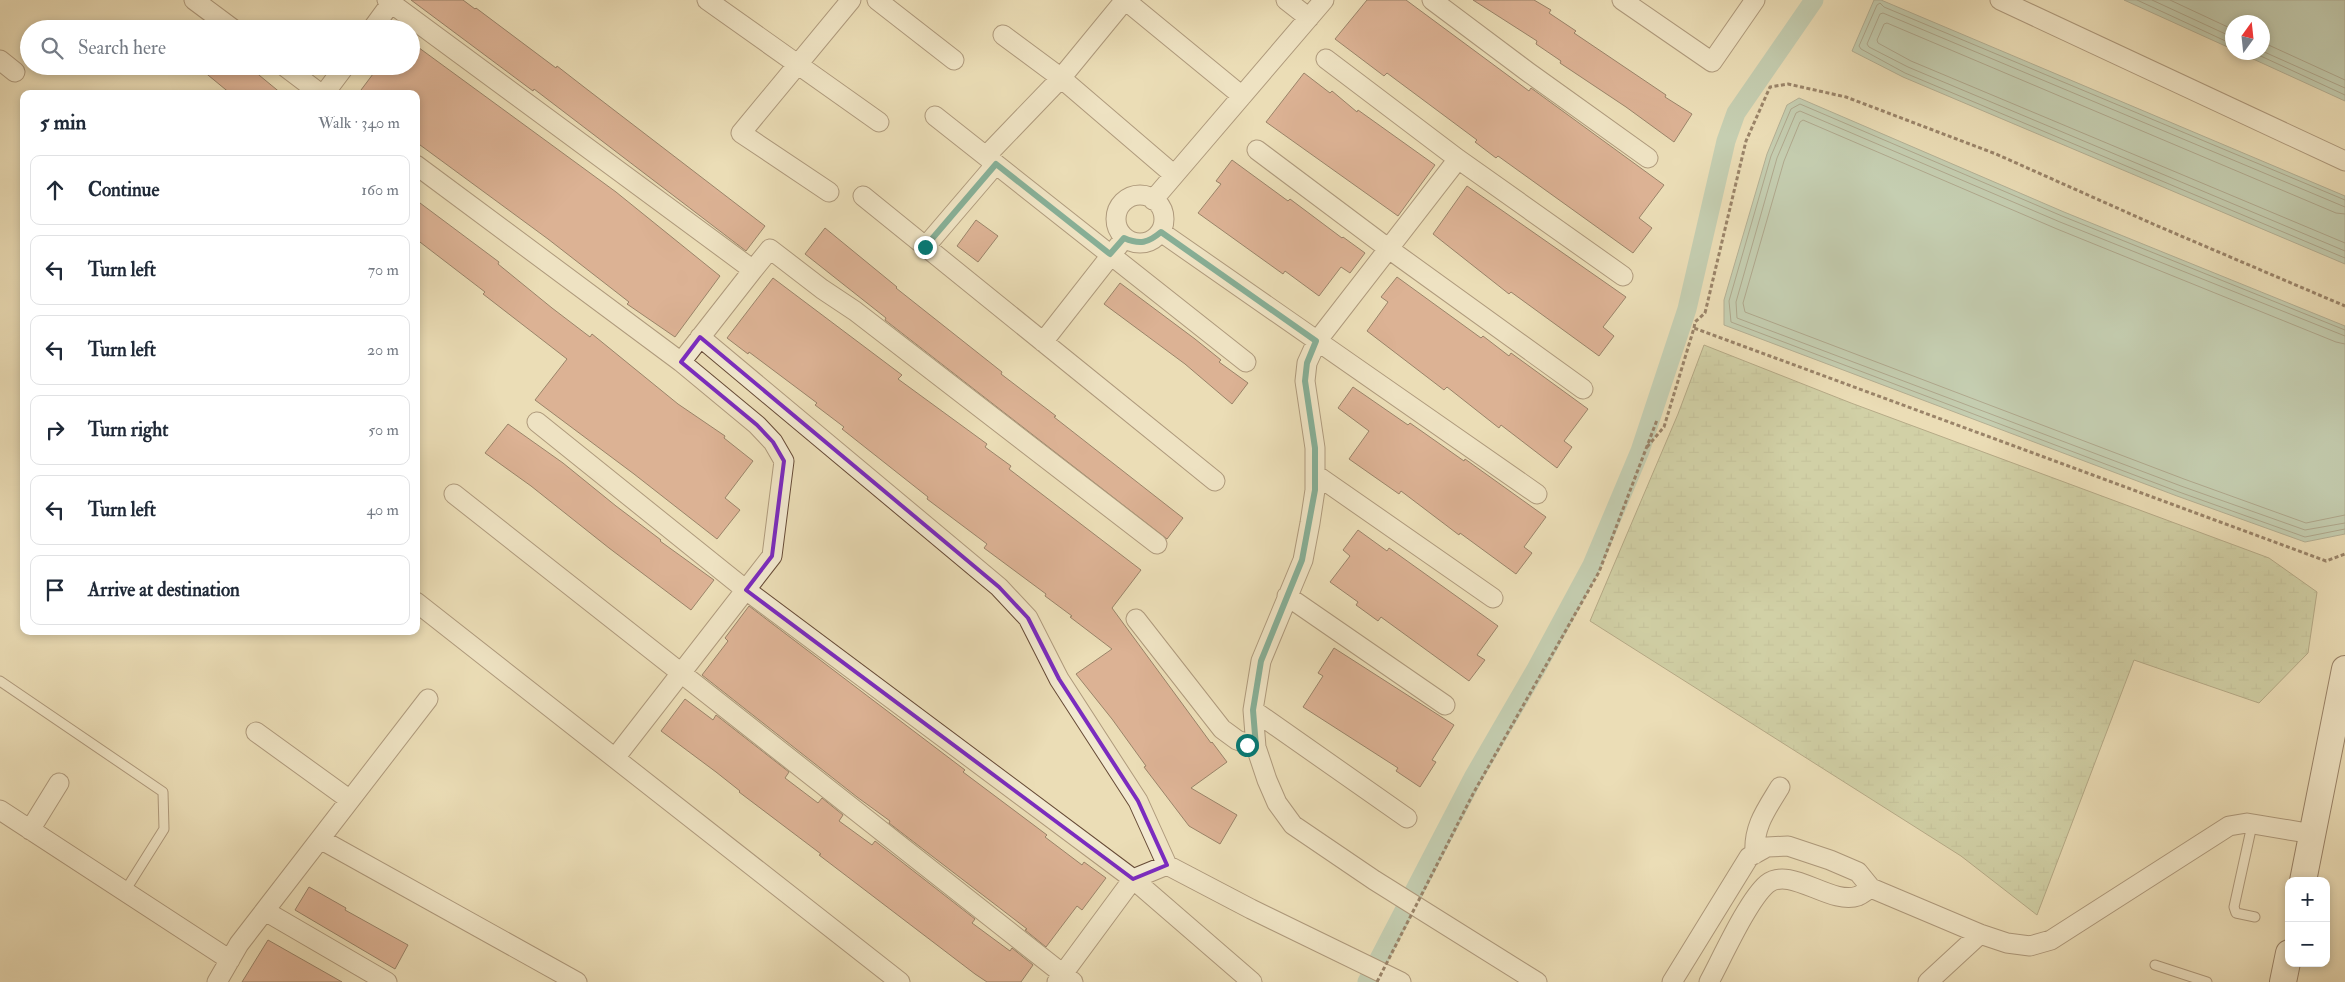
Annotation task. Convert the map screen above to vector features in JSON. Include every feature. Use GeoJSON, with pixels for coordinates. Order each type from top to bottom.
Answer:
{"type":"FeatureCollection","features":[{"type":"Feature","properties":{"kind":"street"},"geometry":{"type":"LineString","coordinates":[[194,0],[221,20]]}},
{"type":"Feature","properties":{"kind":"street"},"geometry":{"type":"LineString","coordinates":[[707,0],[879,122]]}},
{"type":"Feature","properties":{"kind":"street"},"geometry":{"type":"LineString","coordinates":[[829,192],[741,132],[850,0]]}},
{"type":"Feature","properties":{"kind":"street"},"geometry":{"type":"LineString","coordinates":[[877,0],[954,60]]}},
{"type":"Feature","properties":{"kind":"street"},"geometry":{"type":"LineString","coordinates":[[925,247],[991,160],[1125,0],[1242,96]]}},
{"type":"Feature","properties":{"kind":"street"},"geometry":{"type":"LineString","coordinates":[[1286,0],[1309,18]]}},
{"type":"Feature","properties":{"kind":"street"},"geometry":{"type":"LineString","coordinates":[[1153,200],[1173,174],[1324,0]]}},
{"type":"Feature","properties":{"kind":"street"},"geometry":{"type":"LineString","coordinates":[[1432,0],[1648,158]]}},
{"type":"Feature","properties":{"kind":"street"},"geometry":{"type":"LineString","coordinates":[[1622,0],[1712,62],[1755,0]]}},
{"type":"Feature","properties":{"kind":"street"},"geometry":{"type":"LineString","coordinates":[[2000,0],[2345,161]]}},
{"type":"Feature","properties":{"kind":"street"},"geometry":{"type":"LineString","coordinates":[[378,20],[389,2],[413,20]]}},
{"type":"Feature","properties":{"kind":"street"},"geometry":{"type":"LineString","coordinates":[[420,25],[753,270]]}},
{"type":"Feature","properties":{"kind":"street"},"geometry":{"type":"LineString","coordinates":[[1003,35],[1061,78],[1173,174]]}},
{"type":"Feature","properties":{"kind":"street"},"geometry":{"type":"LineString","coordinates":[[1326,59],[1458,159],[1623,276]]}},
{"type":"Feature","properties":{"kind":"street"},"geometry":{"type":"LineString","coordinates":[[0,60],[15,72]]}},
{"type":"Feature","properties":{"kind":"street"},"geometry":{"type":"LineString","coordinates":[[296,75],[317,90]]}},
{"type":"Feature","properties":{"kind":"street"},"geometry":{"type":"LineString","coordinates":[[325,90],[338,75]]}},
{"type":"Feature","properties":{"kind":"street"},"geometry":{"type":"LineString","coordinates":[[935,116],[1246,362]]}},
{"type":"Feature","properties":{"kind":"street"},"geometry":{"type":"LineString","coordinates":[[1258,150],[1389,249],[1583,389]]}},
{"type":"Feature","properties":{"kind":"street"},"geometry":{"type":"LineString","coordinates":[[1458,159],[1316,341],[1307,363],[1305,381],[1315,448],[1315,490],[1302,560],[1261,661],[1253,710],[1256,747],[1277,803],[1293,825],[1374,880],[1412,902],[1537,982]]}},
{"type":"Feature","properties":{"kind":"street"},"geometry":{"type":"LineString","coordinates":[[420,168],[680,362],[757,425],[773,442],[784,461],[772,556],[615,758]]}},
{"type":"Feature","properties":{"kind":"street"},"geometry":{"type":"LineString","coordinates":[[1135,195],[1153,200],[1160,205],[1164,218],[1161,232],[1151,241],[1137,243],[1124,238],[1116,227],[1116,214],[1123,202],[1135,195]]}},
{"type":"Feature","properties":{"kind":"street"},"geometry":{"type":"LineString","coordinates":[[862,196],[1216,481]]}},
{"type":"Feature","properties":{"kind":"street"},"geometry":{"type":"LineString","coordinates":[[1161,232],[1537,494]]}},
{"type":"Feature","properties":{"kind":"street"},"geometry":{"type":"LineString","coordinates":[[1043,342],[1124,238]]}},
{"type":"Feature","properties":{"kind":"street"},"geometry":{"type":"LineString","coordinates":[[680,362],[770,249],[822,289],[863,317],[1157,544]]}},
{"type":"Feature","properties":{"kind":"street"},"geometry":{"type":"LineString","coordinates":[[700,338],[999,587],[1028,618],[1059,679],[1138,801],[1167,865],[1401,982]]}},
{"type":"Feature","properties":{"kind":"street"},"geometry":{"type":"LineString","coordinates":[[537,422],[746,590],[1133,879],[1252,982]]}},
{"type":"Feature","properties":{"kind":"street"},"geometry":{"type":"LineString","coordinates":[[1315,474],[1493,598]]}},
{"type":"Feature","properties":{"kind":"street"},"geometry":{"type":"LineString","coordinates":[[454,494],[682,673],[1064,979],[1133,879],[1167,865]]}},
{"type":"Feature","properties":{"kind":"street"},"geometry":{"type":"LineString","coordinates":[[1287,596],[1445,704]]}},
{"type":"Feature","properties":{"kind":"street"},"geometry":{"type":"LineString","coordinates":[[420,605],[900,982]]}},
{"type":"Feature","properties":{"kind":"street"},"geometry":{"type":"LineString","coordinates":[[1136,619],[1222,729],[1237,740],[1256,747]]}},
{"type":"Feature","properties":{"kind":"street"},"geometry":{"type":"LineString","coordinates":[[2304,877],[2335,744],[2345,669]]}},
{"type":"Feature","properties":{"kind":"street"},"geometry":{"type":"LineString","coordinates":[[217,982],[239,944],[428,699]]}},
{"type":"Feature","properties":{"kind":"street"},"geometry":{"type":"LineString","coordinates":[[1253,710],[1407,818]]}},
{"type":"Feature","properties":{"kind":"street"},"geometry":{"type":"LineString","coordinates":[[256,732],[350,800]]}},
{"type":"Feature","properties":{"kind":"street"},"geometry":{"type":"LineString","coordinates":[[30,830],[59,783]]}},
{"type":"Feature","properties":{"kind":"street"},"geometry":{"type":"LineString","coordinates":[[1755,854],[1754,841],[1758,825],[1780,788]]}},
{"type":"Feature","properties":{"kind":"street"},"geometry":{"type":"LineString","coordinates":[[0,810],[230,960]]}},
{"type":"Feature","properties":{"kind":"street"},"geometry":{"type":"LineString","coordinates":[[1672,982],[1738,873],[1749,858],[1766,847],[1788,846],[1813,854],[1858,872],[1871,888],[1980,934],[2007,943],[2030,946],[2050,940],[2229,826],[2252,825],[2313,834]]}},
{"type":"Feature","properties":{"kind":"street"},"geometry":{"type":"LineString","coordinates":[[320,839],[577,982]]}},
{"type":"Feature","properties":{"kind":"street"},"geometry":{"type":"LineString","coordinates":[[1803,885],[1813,854]]}},
{"type":"Feature","properties":{"kind":"street"},"geometry":{"type":"LineString","coordinates":[[1709,982],[1756,896],[1768,883],[1784,878],[1845,896],[1858,896],[1871,888]]}},
{"type":"Feature","properties":{"kind":"street"},"geometry":{"type":"LineString","coordinates":[[265,911],[387,982]]}},
{"type":"Feature","properties":{"kind":"street"},"geometry":{"type":"LineString","coordinates":[[1928,982],[1980,934]]}},
{"type":"Feature","properties":{"kind":"street"},"geometry":{"type":"LineString","coordinates":[[2283,982],[2286,967]]}},
{"type":"Feature","properties":{"kind":"lane"},"geometry":{"type":"LineString","coordinates":[[0,680],[163,792],[164,829],[125,892]]}},
{"type":"Feature","properties":{"kind":"lane"},"geometry":{"type":"LineString","coordinates":[[2252,825],[2234,907],[2236,912],[2255,917]]}},
{"type":"Feature","properties":{"kind":"lane"},"geometry":{"type":"LineString","coordinates":[[2155,965],[2207,982]]}},
{"type":"Feature","properties":{"kind":"path"},"geometry":{"type":"LineString","coordinates":[[1647,447],[1664,427],[1695,322],[1705,312],[1746,141],[1770,87],[1788,84],[1846,97],[1996,154],[2345,306]]}},
{"type":"Feature","properties":{"kind":"path"},"geometry":{"type":"LineString","coordinates":[[1694,328],[2326,561],[2345,554]]}},
{"type":"Feature","properties":{"kind":"path"},"geometry":{"type":"LineString","coordinates":[[1377,982],[1474,792],[1599,572],[1658,420]]}},
{"type":"Feature","properties":{"kind":"highlighted area"},"geometry":{"type":"Polygon","coordinates":[[[700,337],[999,587],[1028,618],[1059,679],[1138,801],[1167,865],[1133,879],[746,590],[772,556],[784,461],[773,442],[757,425],[681,362],[700,337]]]}},
{"type":"Feature","properties":{"kind":"green space"},"geometry":{"type":"Polygon","coordinates":[[[1704,345],[1851,403],[2269,558],[2317,592],[2308,653],[2259,703],[2134,660],[2037,915],[1961,856],[1590,621],[1678,414],[1704,345]]]}},
{"type":"Feature","properties":{"kind":"water"},"geometry":{"type":"Polygon","coordinates":[[[1874,0],[1881,0],[2345,196],[2345,264],[1903,77],[1852,51],[1874,0]]]}},
{"type":"Feature","properties":{"kind":"water"},"geometry":{"type":"Polygon","coordinates":[[[2124,0],[2345,0],[2345,101],[2255,60],[2270,60],[2270,15],[2225,15],[2225,46],[2124,0]]]}},
{"type":"Feature","properties":{"kind":"water"},"geometry":{"type":"Polygon","coordinates":[[[1799,98],[2064,212],[2345,326],[2345,534],[2305,542],[2177,496],[1724,325],[1724,300],[1767,154],[1787,105],[1799,98]]]}},
{"type":"Feature","properties":{"kind":"building"},"geometry":{"type":"Polygon","coordinates":[[[411,0],[463,0],[476,8],[556,68],[557,66],[765,226],[746,251],[534,89],[533,91],[411,0]]]}},
{"type":"Feature","properties":{"kind":"building"},"geometry":{"type":"Polygon","coordinates":[[[1367,0],[1406,0],[1529,91],[1531,88],[1664,185],[1639,218],[1652,228],[1633,253],[1498,156],[1496,158],[1475,142],[1477,140],[1387,73],[1384,76],[1335,39],[1367,0]]]}},
{"type":"Feature","properties":{"kind":"building"},"geometry":{"type":"Polygon","coordinates":[[[1473,0],[1534,0],[1551,10],[1549,13],[1576,31],[1574,33],[1692,114],[1674,142],[1560,63],[1561,61],[1536,44],[1537,41],[1473,0]]]}},
{"type":"Feature","properties":{"kind":"building"},"geometry":{"type":"Polygon","coordinates":[[[420,49],[616,192],[720,276],[675,337],[627,304],[629,302],[548,239],[420,145],[420,90],[361,90],[372,75],[420,75],[420,49]]]}},
{"type":"Feature","properties":{"kind":"building"},"geometry":{"type":"Polygon","coordinates":[[[1304,73],[1435,165],[1398,216],[1266,122],[1304,73]]]}},
{"type":"Feature","properties":{"kind":"building"},"geometry":{"type":"Polygon","coordinates":[[[208,75],[259,75],[277,90],[226,90],[208,75]]]}},
{"type":"Feature","properties":{"kind":"building"},"geometry":{"type":"Polygon","coordinates":[[[1232,160],[1288,201],[1290,199],[1365,253],[1350,273],[1341,267],[1319,296],[1285,271],[1283,274],[1198,213],[1221,184],[1216,181],[1232,160]]]}},
{"type":"Feature","properties":{"kind":"building"},"geometry":{"type":"Polygon","coordinates":[[[1467,186],[1626,297],[1603,327],[1614,336],[1599,356],[1511,292],[1509,294],[1433,234],[1467,186]]]}},
{"type":"Feature","properties":{"kind":"building"},"geometry":{"type":"Polygon","coordinates":[[[420,203],[499,262],[498,264],[552,308],[590,337],[592,334],[678,404],[725,436],[724,438],[753,461],[725,498],[740,510],[717,539],[535,400],[567,359],[483,294],[485,292],[420,242],[420,203]]]}},
{"type":"Feature","properties":{"kind":"building"},"geometry":{"type":"Polygon","coordinates":[[[976,220],[998,236],[978,262],[957,246],[976,220]]]}},
{"type":"Feature","properties":{"kind":"building"},"geometry":{"type":"Polygon","coordinates":[[[825,228],[896,288],[1002,372],[1001,374],[1056,416],[1054,417],[1183,518],[1167,539],[885,320],[886,318],[805,254],[825,228]]]}},
{"type":"Feature","properties":{"kind":"building"},"geometry":{"type":"Polygon","coordinates":[[[1397,277],[1481,338],[1483,336],[1509,356],[1511,353],[1588,409],[1564,441],[1572,447],[1557,468],[1501,425],[1499,428],[1447,387],[1444,390],[1367,331],[1388,302],[1381,297],[1397,277]]]}},
{"type":"Feature","properties":{"kind":"building"},"geometry":{"type":"Polygon","coordinates":[[[773,278],[902,375],[898,379],[987,444],[985,447],[1011,466],[1009,469],[1141,570],[1112,608],[1227,762],[1191,788],[1237,815],[1220,844],[1189,826],[1144,767],[1146,766],[1112,719],[1076,674],[1112,649],[1070,617],[1072,616],[1045,596],[1046,594],[984,548],[987,544],[927,499],[928,497],[842,429],[844,427],[815,405],[817,403],[749,352],[748,354],[727,338],[773,278]]]}},
{"type":"Feature","properties":{"kind":"building"},"geometry":{"type":"Polygon","coordinates":[[[1120,283],[1195,339],[1221,360],[1219,362],[1248,383],[1232,404],[1185,364],[1104,304],[1120,283]]]}},
{"type":"Feature","properties":{"kind":"building"},"geometry":{"type":"Polygon","coordinates":[[[1353,387],[1408,425],[1410,423],[1464,461],[1465,459],[1546,517],[1524,547],[1532,553],[1516,574],[1460,533],[1459,535],[1401,491],[1399,494],[1349,459],[1369,431],[1338,408],[1353,387]]]}},
{"type":"Feature","properties":{"kind":"building"},"geometry":{"type":"Polygon","coordinates":[[[508,424],[563,463],[660,541],[714,580],[691,610],[531,486],[485,453],[508,424]]]}},
{"type":"Feature","properties":{"kind":"building"},"geometry":{"type":"Polygon","coordinates":[[[1358,530],[1387,551],[1389,548],[1498,626],[1477,655],[1485,660],[1469,681],[1381,617],[1378,621],[1356,605],[1358,602],[1330,582],[1350,556],[1343,550],[1358,530]]]}},
{"type":"Feature","properties":{"kind":"building"},"geometry":{"type":"Polygon","coordinates":[[[749,606],[965,770],[963,772],[1047,835],[1045,837],[1082,865],[1084,862],[1106,878],[1082,910],[1077,906],[1046,947],[1025,930],[1027,929],[702,675],[728,641],[725,638],[749,606]]]}},
{"type":"Feature","properties":{"kind":"building"},"geometry":{"type":"Polygon","coordinates":[[[1334,648],[1454,725],[1432,760],[1436,762],[1420,787],[1396,771],[1398,768],[1303,707],[1323,676],[1318,673],[1334,648]]]}},
{"type":"Feature","properties":{"kind":"building"},"geometry":{"type":"Polygon","coordinates":[[[685,699],[713,720],[716,715],[789,772],[785,778],[818,803],[822,798],[843,815],[839,821],[872,845],[875,841],[975,919],[972,923],[1010,951],[1012,948],[1033,965],[1021,982],[987,982],[975,974],[661,731],[685,699]]]}},
{"type":"Feature","properties":{"kind":"building"},"geometry":{"type":"Polygon","coordinates":[[[309,887],[346,908],[345,910],[408,945],[395,969],[295,910],[309,887]]]}},
{"type":"Feature","properties":{"kind":"building"},"geometry":{"type":"Polygon","coordinates":[[[268,940],[342,982],[242,982],[268,940]]]}},
{"type":"Feature","properties":{"kind":"waterway"},"geometry":{"type":"LineString","coordinates":[[1367,982],[1474,776],[1536,669],[1592,565],[1640,451],[1687,309],[1726,141],[1736,113],[1814,0]]}},
{"type":"Feature","properties":{"kind":"route"},"geometry":{"type":"LineString","coordinates":[[925,247],[996,164],[1110,254],[1124,238],[1137,243],[1151,241],[1161,232],[1316,341],[1307,363],[1305,381],[1315,448],[1315,490],[1310,523],[1302,560],[1261,661],[1253,710],[1256,747],[1247,745]]}}]}
